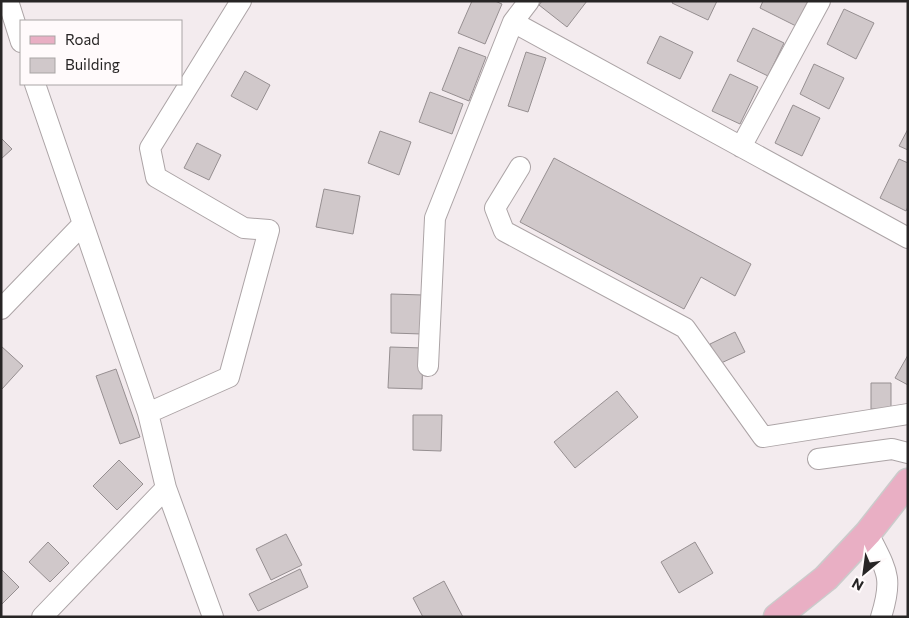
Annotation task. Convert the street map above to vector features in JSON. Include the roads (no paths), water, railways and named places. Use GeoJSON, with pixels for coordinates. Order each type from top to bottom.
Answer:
{"type":"FeatureCollection","features":[{"type":"Feature","properties":{"kind":"main road"},"geometry":{"type":"LineString","coordinates":[[777,617],[826,578],[868,533],[908,482]]}},
{"type":"Feature","properties":{"kind":"main road"},"geometry":{"type":"LineString","coordinates":[[868,533],[908,510]]}},
{"type":"Feature","properties":{"kind":"street"},"geometry":{"type":"LineString","coordinates":[[8,1],[20,39]]}},
{"type":"Feature","properties":{"kind":"street"},"geometry":{"type":"LineString","coordinates":[[148,413],[229,377],[269,230],[244,228],[156,177],[150,148],[241,1]]}},
{"type":"Feature","properties":{"kind":"street"},"geometry":{"type":"LineString","coordinates":[[428,366],[435,218],[513,22],[529,1]]}},
{"type":"Feature","properties":{"kind":"street"},"geometry":{"type":"LineString","coordinates":[[741,147],[820,1]]}},
{"type":"Feature","properties":{"kind":"street"},"geometry":{"type":"LineString","coordinates":[[513,22],[908,238]]}},
{"type":"Feature","properties":{"kind":"street"},"geometry":{"type":"LineString","coordinates":[[35,85],[148,413],[166,488],[213,617]]}},
{"type":"Feature","properties":{"kind":"street"},"geometry":{"type":"LineString","coordinates":[[520,167],[495,208],[504,231],[685,328],[763,437],[908,414]]}},
{"type":"Feature","properties":{"kind":"street"},"geometry":{"type":"LineString","coordinates":[[1,309],[82,225]]}},
{"type":"Feature","properties":{"kind":"street"},"geometry":{"type":"LineString","coordinates":[[818,459],[892,449],[908,453]]}},
{"type":"Feature","properties":{"kind":"street"},"geometry":{"type":"LineString","coordinates":[[42,617],[166,488]]}},
{"type":"Feature","properties":{"kind":"street"},"geometry":{"type":"LineString","coordinates":[[868,533],[888,573],[889,592],[881,617]]}}]}
